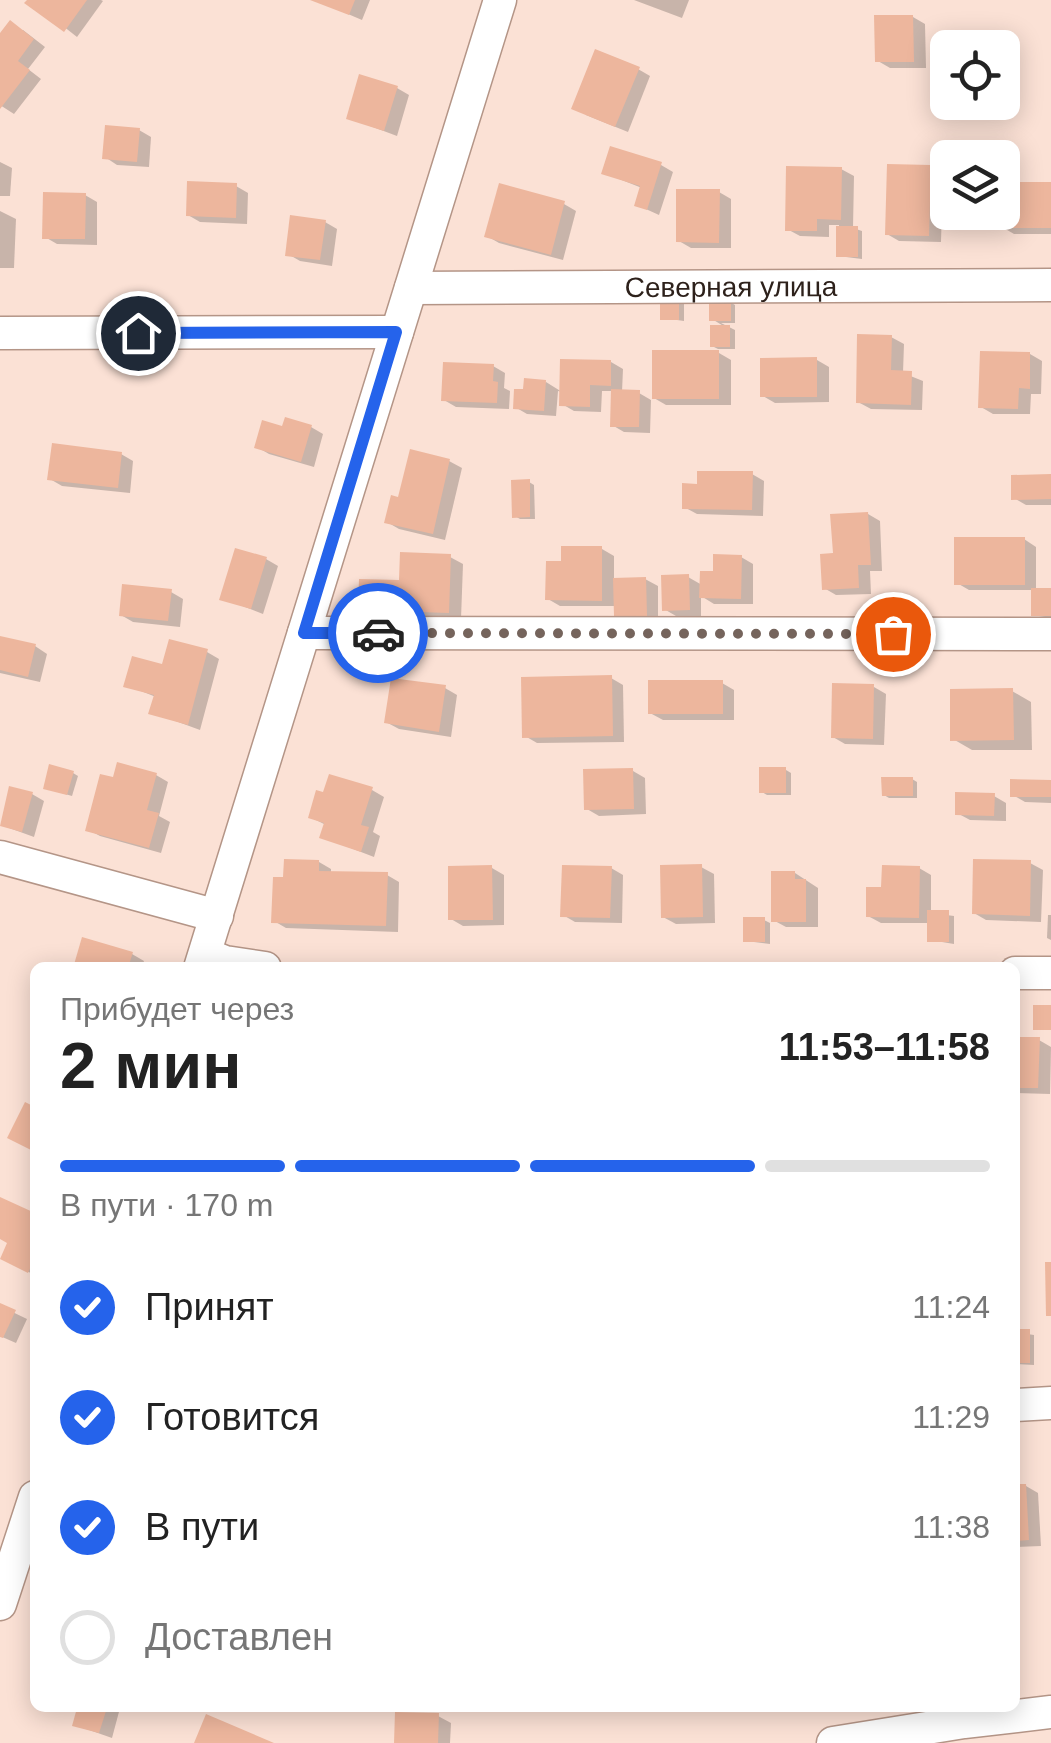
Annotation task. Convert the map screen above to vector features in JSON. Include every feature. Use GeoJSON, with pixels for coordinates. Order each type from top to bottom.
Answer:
{"type":"FeatureCollection","features":[{"type":"Feature","properties":{"kind":"street"},"geometry":{"type":"LineString","coordinates":[[203,961],[500,0]]}},
{"type":"Feature","properties":{"kind":"street","name":"Северная улица"},"geometry":{"type":"LineString","coordinates":[[411,288],[1051,285]]}},
{"type":"Feature","properties":{"kind":"street"},"geometry":{"type":"LineString","coordinates":[[0,333],[396,332]]}},
{"type":"Feature","properties":{"kind":"street"},"geometry":{"type":"LineString","coordinates":[[304,633],[1051,634]]}},
{"type":"Feature","properties":{"kind":"street"},"geometry":{"type":"LineString","coordinates":[[0,857],[217,916]]}},
{"type":"Feature","properties":{"kind":"street"},"geometry":{"type":"LineString","coordinates":[[1020,973],[1051,973]]}},
{"type":"Feature","properties":{"kind":"street"},"geometry":{"type":"LineString","coordinates":[[1020,1405],[1051,1403]]}},
{"type":"Feature","properties":{"kind":"street"},"geometry":{"type":"LineString","coordinates":[[0,1604],[30,1513]]}},
{"type":"Feature","properties":{"kind":"street"},"geometry":{"type":"LineString","coordinates":[[833,1743],[963,1732],[1051,1712]]}},
{"type":"Feature","properties":{"kind":"building"},"geometry":{"type":"Polygon","coordinates":[[[87,0],[64,32],[24,3],[87,0]]]}},
{"type":"Feature","properties":{"kind":"building"},"geometry":{"type":"Polygon","coordinates":[[[310,0],[355,0],[349,15],[310,0]]]}},
{"type":"Feature","properties":{"kind":"building"},"geometry":{"type":"Polygon","coordinates":[[[874,15],[913,15],[914,62],[875,62],[874,15]]]}},
{"type":"Feature","properties":{"kind":"building"},"geometry":{"type":"Polygon","coordinates":[[[10,20],[34,39],[18,61],[30,70],[0,109],[0,33],[10,20]]]}},
{"type":"Feature","properties":{"kind":"building"},"geometry":{"type":"Polygon","coordinates":[[[595,49],[640,67],[615,127],[571,109],[595,49]]]}},
{"type":"Feature","properties":{"kind":"building"},"geometry":{"type":"Polygon","coordinates":[[[359,74],[398,86],[384,131],[346,119],[359,74]]]}},
{"type":"Feature","properties":{"kind":"building"},"geometry":{"type":"Polygon","coordinates":[[[105,125],[140,128],[137,162],[102,159],[105,125]]]}},
{"type":"Feature","properties":{"kind":"building"},"geometry":{"type":"Polygon","coordinates":[[[610,146],[662,162],[647,210],[634,206],[640,186],[601,174],[610,146]]]}},
{"type":"Feature","properties":{"kind":"building"},"geometry":{"type":"Polygon","coordinates":[[[887,164],[930,165],[929,236],[885,235],[887,164]]]}},
{"type":"Feature","properties":{"kind":"building"},"geometry":{"type":"Polygon","coordinates":[[[786,166],[842,167],[841,220],[817,219],[817,231],[785,231],[786,166]]]}},
{"type":"Feature","properties":{"kind":"building"},"geometry":{"type":"Polygon","coordinates":[[[187,181],[237,183],[236,218],[186,216],[187,181]]]}},
{"type":"Feature","properties":{"kind":"building"},"geometry":{"type":"Polygon","coordinates":[[[1020,182],[1051,182],[1051,228],[1020,228],[1020,182]]]}},
{"type":"Feature","properties":{"kind":"building"},"geometry":{"type":"Polygon","coordinates":[[[499,183],[565,201],[551,255],[484,237],[499,183]]]}},
{"type":"Feature","properties":{"kind":"building"},"geometry":{"type":"Polygon","coordinates":[[[676,189],[720,189],[719,243],[676,242],[676,189]]]}},
{"type":"Feature","properties":{"kind":"building"},"geometry":{"type":"Polygon","coordinates":[[[43,192],[86,193],[85,239],[42,239],[43,192]]]}},
{"type":"Feature","properties":{"kind":"building"},"geometry":{"type":"Polygon","coordinates":[[[290,215],[326,220],[320,260],[285,256],[290,215]]]}},
{"type":"Feature","properties":{"kind":"building"},"geometry":{"type":"Polygon","coordinates":[[[836,226],[858,226],[858,257],[836,257],[836,226]]]}},
{"type":"Feature","properties":{"kind":"building"},"geometry":{"type":"Polygon","coordinates":[[[660,299],[679,299],[679,320],[660,320],[660,299]]]}},
{"type":"Feature","properties":{"kind":"building"},"geometry":{"type":"Polygon","coordinates":[[[709,300],[731,300],[731,321],[709,321],[709,300]]]}},
{"type":"Feature","properties":{"kind":"building"},"geometry":{"type":"Polygon","coordinates":[[[710,325],[730,325],[730,347],[710,347],[710,325]]]}},
{"type":"Feature","properties":{"kind":"building"},"geometry":{"type":"Polygon","coordinates":[[[857,334],[892,335],[891,370],[912,371],[911,405],[856,403],[857,334]]]}},
{"type":"Feature","properties":{"kind":"building"},"geometry":{"type":"Polygon","coordinates":[[[652,350],[719,350],[719,399],[652,399],[652,350]]]}},
{"type":"Feature","properties":{"kind":"building"},"geometry":{"type":"Polygon","coordinates":[[[980,351],[1030,352],[1030,389],[1019,388],[1018,409],[978,408],[980,351]]]}},
{"type":"Feature","properties":{"kind":"building"},"geometry":{"type":"Polygon","coordinates":[[[817,357],[817,397],[760,397],[760,358],[817,357]]]}},
{"type":"Feature","properties":{"kind":"building"},"geometry":{"type":"Polygon","coordinates":[[[560,359],[611,360],[611,386],[590,385],[590,407],[559,406],[560,359]]]}},
{"type":"Feature","properties":{"kind":"building"},"geometry":{"type":"Polygon","coordinates":[[[443,362],[494,364],[497,403],[441,401],[443,362]]]}},
{"type":"Feature","properties":{"kind":"building"},"geometry":{"type":"Polygon","coordinates":[[[524,378],[546,380],[544,411],[513,409],[514,389],[523,389],[524,378]]]}},
{"type":"Feature","properties":{"kind":"building"},"geometry":{"type":"Polygon","coordinates":[[[611,389],[640,390],[639,427],[610,427],[611,389]]]}},
{"type":"Feature","properties":{"kind":"building"},"geometry":{"type":"Polygon","coordinates":[[[285,417],[312,425],[301,462],[254,448],[262,420],[282,426],[285,417]]]}},
{"type":"Feature","properties":{"kind":"building"},"geometry":{"type":"Polygon","coordinates":[[[52,443],[122,452],[118,488],[47,480],[52,443]]]}},
{"type":"Feature","properties":{"kind":"building"},"geometry":{"type":"Polygon","coordinates":[[[410,449],[450,459],[433,534],[384,523],[391,495],[398,497],[410,449]]]}},
{"type":"Feature","properties":{"kind":"building"},"geometry":{"type":"Polygon","coordinates":[[[697,471],[753,471],[752,510],[682,509],[682,483],[697,484],[697,471]]]}},
{"type":"Feature","properties":{"kind":"building"},"geometry":{"type":"Polygon","coordinates":[[[1051,474],[1051,499],[1011,500],[1011,475],[1051,474]]]}},
{"type":"Feature","properties":{"kind":"building"},"geometry":{"type":"Polygon","coordinates":[[[530,479],[530,517],[512,518],[511,480],[530,479]]]}},
{"type":"Feature","properties":{"kind":"building"},"geometry":{"type":"Polygon","coordinates":[[[868,512],[871,565],[858,565],[859,588],[822,590],[820,554],[833,553],[830,514],[868,512]]]}},
{"type":"Feature","properties":{"kind":"building"},"geometry":{"type":"Polygon","coordinates":[[[954,537],[1025,537],[1025,585],[954,585],[954,537]]]}},
{"type":"Feature","properties":{"kind":"building"},"geometry":{"type":"Polygon","coordinates":[[[561,546],[602,546],[602,601],[545,600],[546,561],[561,561],[561,546]]]}},
{"type":"Feature","properties":{"kind":"building"},"geometry":{"type":"Polygon","coordinates":[[[235,548],[267,557],[251,609],[219,600],[235,548]]]}},
{"type":"Feature","properties":{"kind":"building"},"geometry":{"type":"Polygon","coordinates":[[[400,552],[451,554],[449,613],[358,610],[359,579],[399,580],[400,552]]]}},
{"type":"Feature","properties":{"kind":"building"},"geometry":{"type":"Polygon","coordinates":[[[713,554],[742,555],[741,599],[699,598],[700,571],[713,571],[713,554]]]}},
{"type":"Feature","properties":{"kind":"building"},"geometry":{"type":"Polygon","coordinates":[[[689,574],[690,610],[662,611],[661,575],[689,574]]]}},
{"type":"Feature","properties":{"kind":"building"},"geometry":{"type":"Polygon","coordinates":[[[646,577],[647,616],[614,616],[613,578],[646,577]]]}},
{"type":"Feature","properties":{"kind":"building"},"geometry":{"type":"Polygon","coordinates":[[[122,584],[172,589],[168,621],[119,616],[122,584]]]}},
{"type":"Feature","properties":{"kind":"building"},"geometry":{"type":"Polygon","coordinates":[[[1031,588],[1051,588],[1051,616],[1031,616],[1031,588]]]}},
{"type":"Feature","properties":{"kind":"building"},"geometry":{"type":"Polygon","coordinates":[[[0,636],[36,644],[28,677],[0,670],[0,636]]]}},
{"type":"Feature","properties":{"kind":"building"},"geometry":{"type":"Polygon","coordinates":[[[169,639],[208,649],[188,725],[148,714],[154,695],[123,687],[132,656],[162,664],[169,639]]]}},
{"type":"Feature","properties":{"kind":"building"},"geometry":{"type":"Polygon","coordinates":[[[612,675],[613,736],[522,738],[521,677],[612,675]]]}},
{"type":"Feature","properties":{"kind":"building"},"geometry":{"type":"Polygon","coordinates":[[[391,678],[446,685],[439,732],[384,723],[391,678]]]}},
{"type":"Feature","properties":{"kind":"building"},"geometry":{"type":"Polygon","coordinates":[[[648,680],[723,680],[723,714],[648,714],[648,680]]]}},
{"type":"Feature","properties":{"kind":"building"},"geometry":{"type":"Polygon","coordinates":[[[832,683],[874,684],[873,739],[831,738],[832,683]]]}},
{"type":"Feature","properties":{"kind":"building"},"geometry":{"type":"Polygon","coordinates":[[[1013,688],[1014,740],[950,741],[950,689],[1013,688]]]}},
{"type":"Feature","properties":{"kind":"building"},"geometry":{"type":"Polygon","coordinates":[[[117,762],[157,773],[147,810],[159,813],[149,848],[85,831],[100,774],[113,777],[117,762]]]}},
{"type":"Feature","properties":{"kind":"building"},"geometry":{"type":"Polygon","coordinates":[[[49,764],[74,771],[67,795],[43,789],[49,764]]]}},
{"type":"Feature","properties":{"kind":"building"},"geometry":{"type":"Polygon","coordinates":[[[759,767],[786,767],[786,793],[759,793],[759,767]]]}},
{"type":"Feature","properties":{"kind":"building"},"geometry":{"type":"Polygon","coordinates":[[[633,768],[634,809],[584,810],[583,769],[633,768]]]}},
{"type":"Feature","properties":{"kind":"building"},"geometry":{"type":"Polygon","coordinates":[[[329,774],[373,787],[361,825],[369,827],[361,852],[319,838],[324,823],[308,818],[316,790],[323,792],[329,774]]]}},
{"type":"Feature","properties":{"kind":"building"},"geometry":{"type":"Polygon","coordinates":[[[881,777],[913,777],[913,796],[882,796],[881,777]]]}},
{"type":"Feature","properties":{"kind":"building"},"geometry":{"type":"Polygon","coordinates":[[[1010,779],[1051,780],[1051,797],[1010,797],[1010,779]]]}},
{"type":"Feature","properties":{"kind":"building"},"geometry":{"type":"Polygon","coordinates":[[[9,786],[33,792],[22,832],[0,826],[9,786]]]}},
{"type":"Feature","properties":{"kind":"building"},"geometry":{"type":"Polygon","coordinates":[[[955,792],[995,793],[994,816],[955,815],[955,792]]]}},
{"type":"Feature","properties":{"kind":"building"},"geometry":{"type":"Polygon","coordinates":[[[284,859],[319,860],[319,871],[388,872],[386,926],[271,923],[273,877],[283,877],[284,859]]]}},
{"type":"Feature","properties":{"kind":"building"},"geometry":{"type":"Polygon","coordinates":[[[973,859],[1031,860],[1030,916],[972,914],[973,859]]]}},
{"type":"Feature","properties":{"kind":"building"},"geometry":{"type":"Polygon","coordinates":[[[702,864],[703,917],[661,918],[660,865],[702,864]]]}},
{"type":"Feature","properties":{"kind":"building"},"geometry":{"type":"Polygon","coordinates":[[[492,865],[493,920],[448,920],[448,866],[492,865]]]}},
{"type":"Feature","properties":{"kind":"building"},"geometry":{"type":"Polygon","coordinates":[[[562,865],[612,866],[610,918],[560,917],[562,865]]]}},
{"type":"Feature","properties":{"kind":"building"},"geometry":{"type":"Polygon","coordinates":[[[882,865],[920,866],[919,918],[866,917],[866,887],[881,887],[882,865]]]}},
{"type":"Feature","properties":{"kind":"building"},"geometry":{"type":"Polygon","coordinates":[[[771,871],[795,871],[795,879],[806,879],[806,922],[771,922],[771,871]]]}},
{"type":"Feature","properties":{"kind":"building"},"geometry":{"type":"Polygon","coordinates":[[[927,910],[949,910],[949,942],[927,942],[927,910]]]}},
{"type":"Feature","properties":{"kind":"building"},"geometry":{"type":"Polygon","coordinates":[[[743,917],[765,917],[765,942],[743,942],[743,917]]]}},
{"type":"Feature","properties":{"kind":"building"},"geometry":{"type":"Polygon","coordinates":[[[82,937],[133,952],[130,962],[75,962],[82,937]]]}},
{"type":"Feature","properties":{"kind":"building"},"geometry":{"type":"Polygon","coordinates":[[[1033,1005],[1051,1005],[1051,1030],[1033,1030],[1033,1005]]]}},
{"type":"Feature","properties":{"kind":"building"},"geometry":{"type":"Polygon","coordinates":[[[1020,1037],[1040,1037],[1038,1088],[1020,1088],[1020,1037]]]}},
{"type":"Feature","properties":{"kind":"building"},"geometry":{"type":"Polygon","coordinates":[[[25,1102],[30,1104],[30,1150],[7,1138],[25,1102]]]}},
{"type":"Feature","properties":{"kind":"building"},"geometry":{"type":"Polygon","coordinates":[[[0,1197],[30,1211],[28,1273],[0,1259],[7,1243],[0,1239],[0,1197]]]}},
{"type":"Feature","properties":{"kind":"building"},"geometry":{"type":"Polygon","coordinates":[[[1045,1262],[1051,1262],[1051,1316],[1046,1316],[1045,1262]]]}},
{"type":"Feature","properties":{"kind":"building"},"geometry":{"type":"Polygon","coordinates":[[[0,1303],[16,1310],[3,1338],[0,1337],[0,1303]]]}},
{"type":"Feature","properties":{"kind":"building"},"geometry":{"type":"Polygon","coordinates":[[[1020,1329],[1030,1329],[1030,1363],[1020,1363],[1020,1329]]]}},
{"type":"Feature","properties":{"kind":"building"},"geometry":{"type":"Polygon","coordinates":[[[1020,1484],[1026,1484],[1029,1540],[1020,1541],[1020,1484]]]}},
{"type":"Feature","properties":{"kind":"building"},"geometry":{"type":"Polygon","coordinates":[[[76,1712],[106,1712],[99,1733],[72,1726],[76,1712]]]}},
{"type":"Feature","properties":{"kind":"building"},"geometry":{"type":"Polygon","coordinates":[[[395,1712],[439,1713],[438,1743],[394,1743],[395,1712]]]}},
{"type":"Feature","properties":{"kind":"building"},"geometry":{"type":"Polygon","coordinates":[[[206,1714],[274,1743],[194,1743],[206,1714]]]}},
{"type":"Feature","properties":{"kind":"way so far"},"geometry":{"type":"LineString","coordinates":[[378,633],[893,634]]}},
{"type":"Feature","properties":{"kind":"route"},"geometry":{"type":"LineString","coordinates":[[138,333],[396,332],[304,633],[378,633]]}}]}
